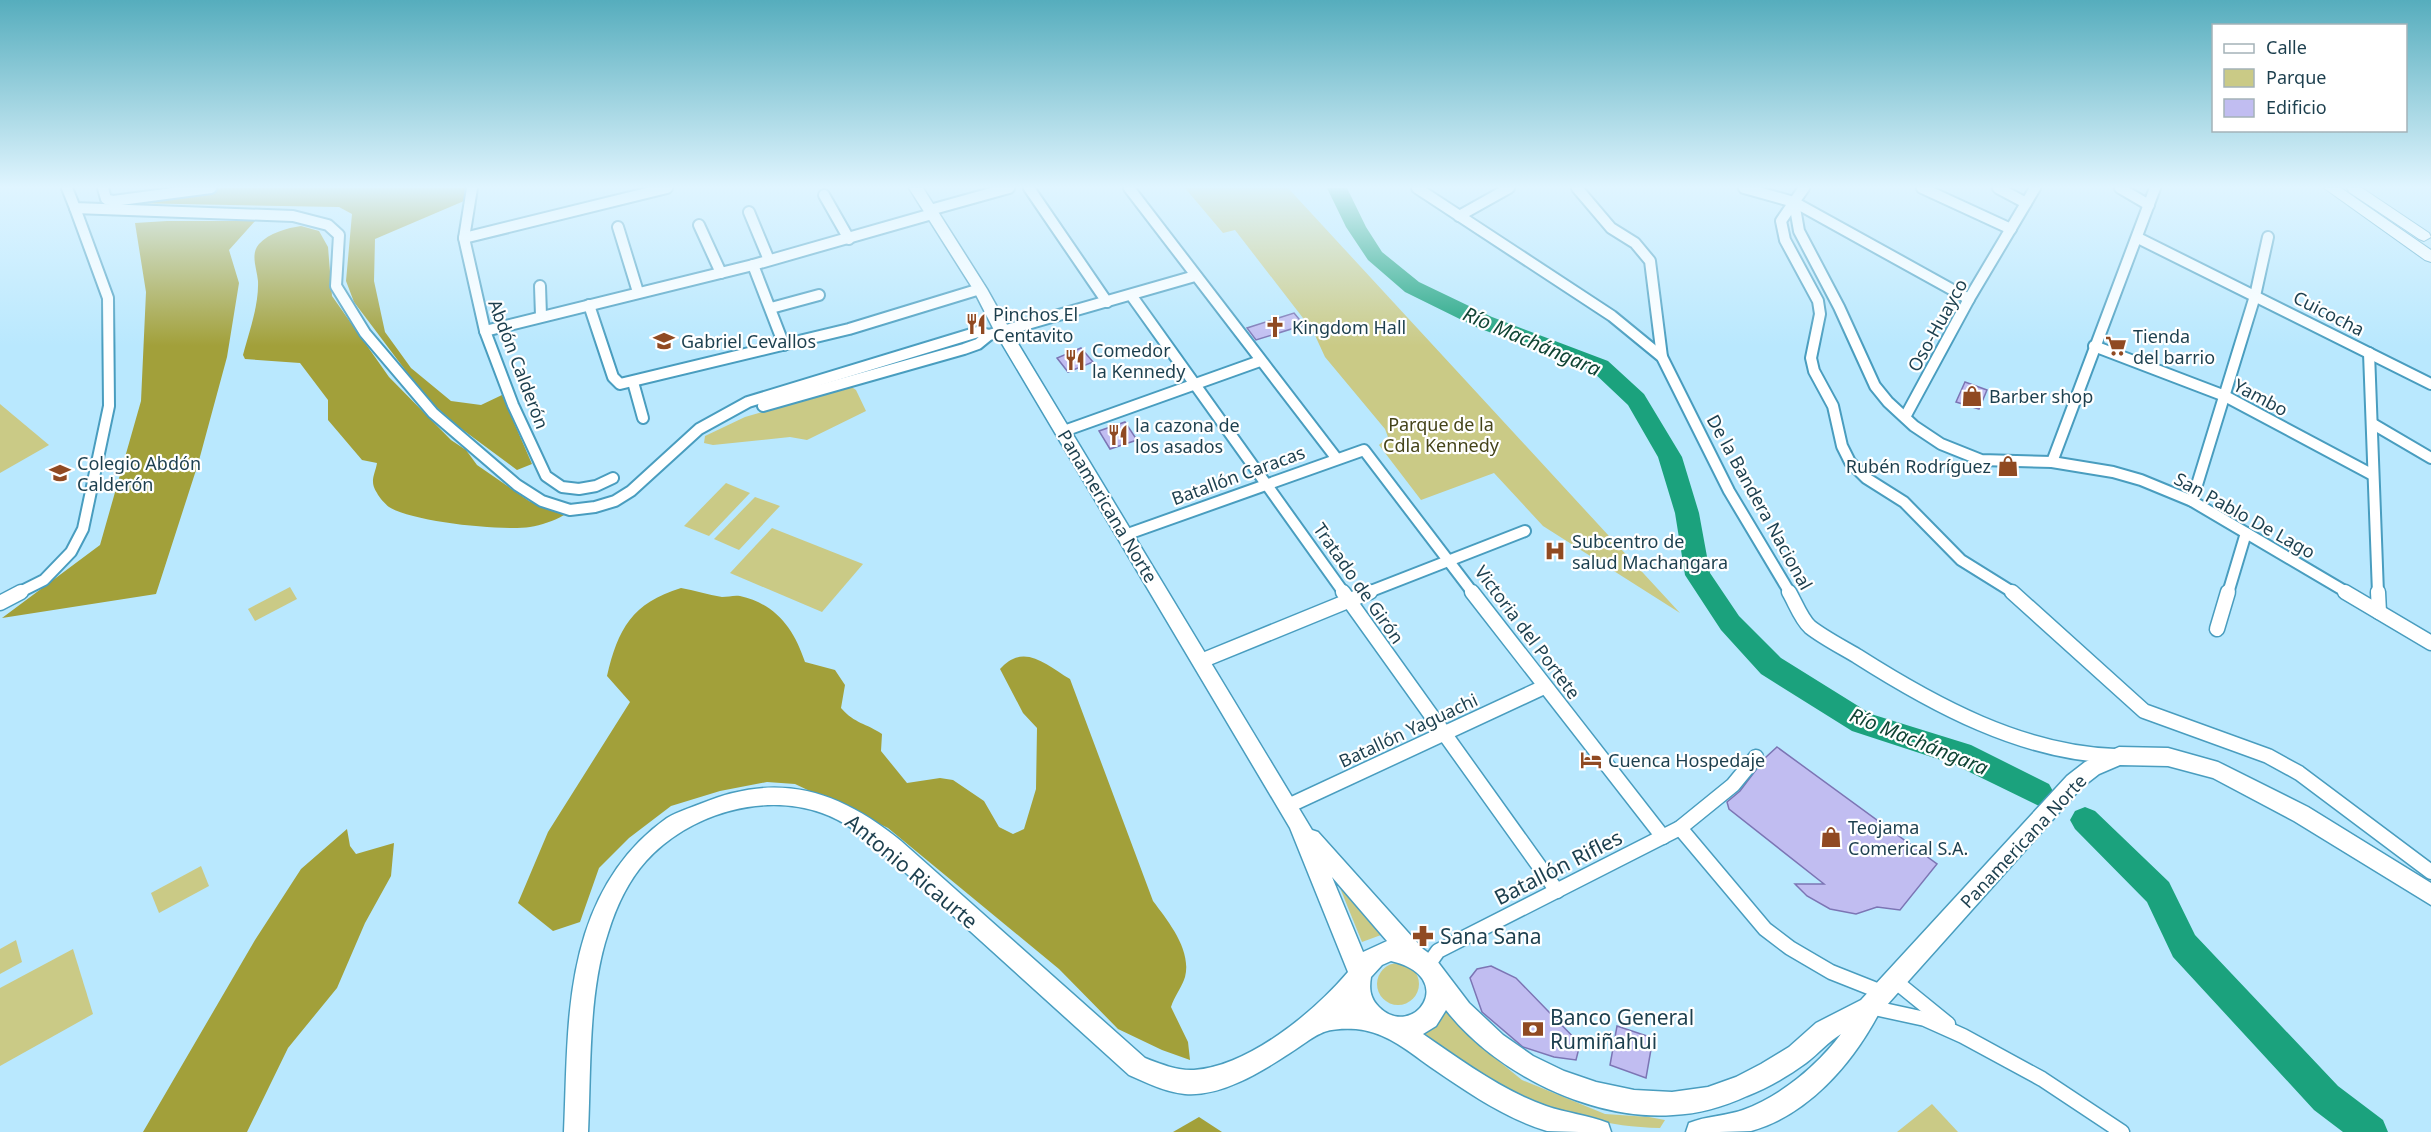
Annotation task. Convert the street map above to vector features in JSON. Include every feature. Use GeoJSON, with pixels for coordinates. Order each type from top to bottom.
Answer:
{"type":"FeatureCollection","features":[{"type":"Feature","properties":{"kind":"main road","name":"Panamericana Norte"},"geometry":{"type":"LineString","coordinates":[[949,241],[980,289],[996,334],[1064,431],[1293,815],[1359,975],[1361,1001],[1366,1010],[1516,1107],[1566,1125],[1599,1132]]}},
{"type":"Feature","properties":{"kind":"main road"},"geometry":{"type":"LineString","coordinates":[[2408,241],[2431,257]]}},
{"type":"Feature","properties":{"kind":"main road","name":"Panamericana Norte"},"geometry":{"type":"LineString","coordinates":[[1698,1132],[1739,1125],[1766,1114],[1797,1095],[1844,1049],[1883,994],[2074,782],[2092,768],[2119,756],[2168,757],[2218,771],[2301,814],[2431,895]]}},
{"type":"Feature","properties":{"kind":"main road","name":"Antonio Ricaurte"},"geometry":{"type":"LineString","coordinates":[[572,1131],[584,993],[603,911],[615,884],[632,860],[678,822],[706,808],[733,800],[764,797],[804,798],[829,805],[851,817],[911,866],[1137,1067],[1164,1077],[1192,1082],[1217,1078],[1239,1069],[1318,1021],[1338,1003],[1359,975]]}},
{"type":"Feature","properties":{"kind":"main road","name":"Panamericana Norte"},"geometry":{"type":"LineString","coordinates":[[1293,815],[1382,921],[1426,966],[1469,1021],[1527,1066],[1589,1094],[1632,1103],[1672,1104],[1708,1098],[1739,1088],[1798,1054],[1825,1030],[1883,994]]}},
{"type":"Feature","properties":{"kind":"main road"},"geometry":{"type":"LineString","coordinates":[[1359,975],[1370,958],[1379,952],[1391,950],[1426,966],[1439,994],[1430,1016],[1420,1024],[1407,1028],[1387,1025]]}},
{"type":"Feature","properties":{"kind":"main road","name":"Antonio Ricaurte"},"geometry":{"type":"LineString","coordinates":[[1318,1021],[1361,1017],[1387,1025]]}},
{"type":"Feature","properties":{"kind":"street"},"geometry":{"type":"LineString","coordinates":[[0,603],[44,580],[71,552],[83,529],[109,406],[108,298],[86,241]]}},
{"type":"Feature","properties":{"kind":"street"},"geometry":{"type":"LineString","coordinates":[[339,241],[336,286],[365,333],[433,413],[517,485],[542,501],[570,510],[595,507],[615,501],[631,491],[699,429],[723,417],[964,349],[996,334],[1195,276]]}},
{"type":"Feature","properties":{"kind":"street","name":"Abdón Calderón"},"geometry":{"type":"LineString","coordinates":[[466,241],[485,331],[513,405],[546,476],[554,484],[571,490],[598,486],[614,478]]}},
{"type":"Feature","properties":{"kind":"street"},"geometry":{"type":"LineString","coordinates":[[622,241],[638,292]]}},
{"type":"Feature","properties":{"kind":"street"},"geometry":{"type":"LineString","coordinates":[[706,241],[721,273]]}},
{"type":"Feature","properties":{"kind":"street"},"geometry":{"type":"LineString","coordinates":[[761,241],[769,260]]}},
{"type":"Feature","properties":{"kind":"street"},"geometry":{"type":"LineString","coordinates":[[485,331],[842,241]]}},
{"type":"Feature","properties":{"kind":"street"},"geometry":{"type":"LineString","coordinates":[[1065,241],[1107,302]]}},
{"type":"Feature","properties":{"kind":"street"},"geometry":{"type":"LineString","coordinates":[[1169,241],[1337,459]]}},
{"type":"Feature","properties":{"kind":"street","name":"De la Bandera Nacional"},"geometry":{"type":"LineString","coordinates":[[1497,241],[1612,316],[1662,357],[1729,491],[1809,626],[1904,686],[1985,725],[2033,742],[2084,755],[2119,756]]}},
{"type":"Feature","properties":{"kind":"street"},"geometry":{"type":"LineString","coordinates":[[1632,241],[1650,261],[1662,357]]}},
{"type":"Feature","properties":{"kind":"street"},"geometry":{"type":"LineString","coordinates":[[1785,241],[1818,301],[1820,314],[1811,358],[1814,371],[1833,406],[1842,446],[1850,462],[1866,478],[1904,502],[1962,560],[2020,597],[2144,711],[2268,756],[2299,773],[2431,872]]}},
{"type":"Feature","properties":{"kind":"street","name":"San Pablo De Lago"},"geometry":{"type":"LineString","coordinates":[[1804,241],[1839,308],[1875,386],[1905,417],[1941,444],[1981,460],[2052,462],[2122,475],[2192,501],[2431,644]]}},
{"type":"Feature","properties":{"kind":"street"},"geometry":{"type":"LineString","coordinates":[[1864,241],[1969,299]]}},
{"type":"Feature","properties":{"kind":"street","name":"Oso-Huayco"},"geometry":{"type":"LineString","coordinates":[[1905,417],[1969,299],[2004,241]]}},
{"type":"Feature","properties":{"kind":"street"},"geometry":{"type":"LineString","coordinates":[[2052,462],[2094,346],[2137,241]]}},
{"type":"Feature","properties":{"kind":"street","name":"Cuicocha"},"geometry":{"type":"LineString","coordinates":[[2144,241],[2369,353],[2379,612]]}},
{"type":"Feature","properties":{"kind":"street"},"geometry":{"type":"LineString","coordinates":[[2192,501],[2255,296],[2267,241]]}},
{"type":"Feature","properties":{"kind":"street"},"geometry":{"type":"LineString","coordinates":[[753,265],[784,345]]}},
{"type":"Feature","properties":{"kind":"street"},"geometry":{"type":"LineString","coordinates":[[540,286],[541,316]]}},
{"type":"Feature","properties":{"kind":"street"},"geometry":{"type":"LineString","coordinates":[[589,305],[613,377],[620,384],[849,329],[980,289]]}},
{"type":"Feature","properties":{"kind":"street"},"geometry":{"type":"LineString","coordinates":[[771,308],[819,295]]}},
{"type":"Feature","properties":{"kind":"street","name":"Tratado de Girón"},"geometry":{"type":"LineString","coordinates":[[1131,295],[1557,891]]}},
{"type":"Feature","properties":{"kind":"street","name":"Yambo"},"geometry":{"type":"LineString","coordinates":[[2094,346],[2225,396],[2373,475]]}},
{"type":"Feature","properties":{"kind":"street"},"geometry":{"type":"LineString","coordinates":[[2369,353],[2431,384]]}},
{"type":"Feature","properties":{"kind":"street"},"geometry":{"type":"LineString","coordinates":[[1064,431],[1260,361]]}},
{"type":"Feature","properties":{"kind":"street"},"geometry":{"type":"LineString","coordinates":[[633,382],[643,418]]}},
{"type":"Feature","properties":{"kind":"street"},"geometry":{"type":"LineString","coordinates":[[2373,424],[2431,459]]}},
{"type":"Feature","properties":{"kind":"street","name":"Batallón Caracas"},"geometry":{"type":"LineString","coordinates":[[1125,535],[1364,450]]}},
{"type":"Feature","properties":{"kind":"street","name":"Victoria del Portete"},"geometry":{"type":"LineString","coordinates":[[1364,450],[1544,687],[1662,837]]}},
{"type":"Feature","properties":{"kind":"street"},"geometry":{"type":"LineString","coordinates":[[1201,661],[1526,531]]}},
{"type":"Feature","properties":{"kind":"street"},"geometry":{"type":"LineString","coordinates":[[2217,629],[2246,533]]}},
{"type":"Feature","properties":{"kind":"street","name":"Batallón Yaguachi"},"geometry":{"type":"LineString","coordinates":[[1293,815],[1443,732],[1544,687]]}},
{"type":"Feature","properties":{"kind":"street","name":"Batallón Rifles"},"geometry":{"type":"LineString","coordinates":[[1426,966],[1438,951],[1680,828],[1733,785],[1756,757]]}},
{"type":"Feature","properties":{"kind":"street"},"geometry":{"type":"LineString","coordinates":[[1680,828],[1765,930],[1790,948],[1830,972],[1883,994],[2042,1079],[2121,1132]]}},
{"type":"Feature","properties":{"kind":"street"},"geometry":{"type":"LineString","coordinates":[[1883,994],[1926,1020],[1963,1036]]}},
{"type":"Feature","properties":{"kind":"green space","name":"Parque de la Cdla Kennedy"},"geometry":{"type":"Polygon","coordinates":[[[1243,241],[1337,241],[1680,613],[1543,526],[1494,473],[1421,500],[1379,445],[1388,437],[1385,429],[1325,357],[1313,331],[1243,241]]]}},
{"type":"Feature","properties":{"kind":"green space"},"geometry":{"type":"Polygon","coordinates":[[[850,386],[856,390],[866,411],[807,440],[790,437],[713,445],[704,443],[705,436],[745,417],[850,386]]]}},
{"type":"Feature","properties":{"kind":"green space"},"geometry":{"type":"Polygon","coordinates":[[[0,404],[49,445],[0,473],[0,404]]]}},
{"type":"Feature","properties":{"kind":"green space"},"geometry":{"type":"Polygon","coordinates":[[[726,483],[750,493],[709,536],[684,526],[726,483]]]}},
{"type":"Feature","properties":{"kind":"green space"},"geometry":{"type":"Polygon","coordinates":[[[755,497],[780,506],[739,550],[714,539],[755,497]]]}},
{"type":"Feature","properties":{"kind":"green space"},"geometry":{"type":"Polygon","coordinates":[[[772,528],[863,564],[822,612],[730,573],[772,528]]]}},
{"type":"Feature","properties":{"kind":"green space"},"geometry":{"type":"Polygon","coordinates":[[[290,587],[297,599],[255,621],[248,609],[290,587]]]}},
{"type":"Feature","properties":{"kind":"green space"},"geometry":{"type":"Polygon","coordinates":[[[201,866],[209,886],[159,913],[151,893],[201,866]]]}},
{"type":"Feature","properties":{"kind":"green space"},"geometry":{"type":"Polygon","coordinates":[[[1338,883],[1381,935],[1362,942],[1338,883]]]}},
{"type":"Feature","properties":{"kind":"green space"},"geometry":{"type":"Polygon","coordinates":[[[16,940],[22,962],[0,974],[0,949],[16,940]]]}},
{"type":"Feature","properties":{"kind":"green space"},"geometry":{"type":"Polygon","coordinates":[[[73,949],[93,1014],[0,1066],[0,988],[73,949]]]}},
{"type":"Feature","properties":{"kind":"green space"},"geometry":{"type":"Polygon","coordinates":[[[1398,963],[1413,969],[1419,984],[1413,999],[1398,1005],[1383,999],[1377,984],[1383,969],[1398,963]]]}},
{"type":"Feature","properties":{"kind":"green space"},"geometry":{"type":"Polygon","coordinates":[[[1444,1009],[1490,1054],[1522,1080],[1605,1114],[1665,1120],[1660,1128],[1592,1120],[1562,1111],[1504,1087],[1421,1032],[1444,1009]]]}},
{"type":"Feature","properties":{"kind":"green space"},"geometry":{"type":"Polygon","coordinates":[[[1932,1104],[1958,1132],[1897,1132],[1932,1104]]]}},
{"type":"Feature","properties":{"kind":"shaded area"},"geometry":{"type":"Polygon","coordinates":[[[138,241],[237,241],[229,250],[239,283],[227,357],[198,464],[156,594],[2,618],[100,545],[141,401],[146,292],[138,241]]]}},
{"type":"Feature","properties":{"kind":"shaded area"},"geometry":{"type":"Polygon","coordinates":[[[262,241],[325,241],[328,247],[332,296],[389,377],[451,440],[466,450],[477,465],[529,501],[564,515],[530,527],[499,528],[437,521],[389,507],[373,485],[377,463],[362,460],[328,420],[328,400],[300,363],[245,359],[243,355],[257,299],[258,281],[254,257],[262,241]]]}},
{"type":"Feature","properties":{"kind":"shaded area"},"geometry":{"type":"Polygon","coordinates":[[[350,241],[375,241],[374,281],[385,332],[411,368],[451,401],[481,405],[502,395],[532,464],[517,470],[459,427],[427,399],[354,302],[346,281],[350,241]]]}},
{"type":"Feature","properties":{"kind":"shaded area"},"geometry":{"type":"Polygon","coordinates":[[[681,588],[722,597],[740,596],[764,605],[789,629],[805,662],[835,670],[845,685],[841,708],[856,720],[882,734],[881,751],[907,783],[940,778],[953,780],[984,801],[999,827],[1013,834],[1024,829],[1036,789],[1037,728],[1023,713],[1000,669],[1009,661],[1018,657],[1026,657],[1044,663],[1070,679],[1153,901],[1172,927],[1182,946],[1186,967],[1185,977],[1171,1007],[1188,1042],[1190,1060],[1162,1050],[1118,1029],[1059,969],[888,828],[795,784],[767,782],[720,791],[671,806],[629,838],[599,868],[580,922],[553,931],[518,903],[548,832],[630,702],[607,676],[622,631],[639,610],[650,601],[681,588]]]}},
{"type":"Feature","properties":{"kind":"shaded area"},"geometry":{"type":"Polygon","coordinates":[[[347,829],[350,846],[356,854],[394,843],[391,876],[365,923],[337,988],[288,1048],[247,1132],[143,1132],[255,940],[301,869],[347,829]]]}},
{"type":"Feature","properties":{"kind":"shaded area"},"geometry":{"type":"Polygon","coordinates":[[[1199,1117],[1222,1132],[1173,1132],[1199,1117]]]}},
{"type":"Feature","properties":{"kind":"building","name":"Kingdom Hall"},"geometry":{"type":"Polygon","coordinates":[[[1294,313],[1304,325],[1256,340],[1247,328],[1294,313]]]}},
{"type":"Feature","properties":{"kind":"building","name":"Comedor la Kennedy"},"geometry":{"type":"Polygon","coordinates":[[[1081,348],[1093,362],[1068,372],[1057,358],[1081,348]]]}},
{"type":"Feature","properties":{"kind":"building","name":"Barber shop"},"geometry":{"type":"Polygon","coordinates":[[[1965,382],[1987,390],[1979,409],[1956,402],[1965,382]]]}},
{"type":"Feature","properties":{"kind":"building","name":"la cazona de los asados"},"geometry":{"type":"Polygon","coordinates":[[[1125,422],[1137,440],[1110,449],[1099,431],[1125,422]]]}},
{"type":"Feature","properties":{"kind":"building","name":"Teojama Comerical S.A."},"geometry":{"type":"Polygon","coordinates":[[[1777,747],[1937,864],[1900,910],[1877,907],[1856,914],[1830,909],[1807,896],[1795,884],[1824,884],[1729,809],[1727,802],[1740,791],[1765,758],[1777,747]]]}},
{"type":"Feature","properties":{"kind":"building","name":"Banco General Rumiñahui"},"geometry":{"type":"Polygon","coordinates":[[[1491,966],[1516,978],[1580,1044],[1576,1060],[1554,1057],[1523,1047],[1482,1012],[1470,978],[1477,969],[1491,966]]]}},
{"type":"Feature","properties":{"kind":"building"},"geometry":{"type":"Polygon","coordinates":[[[1617,1026],[1653,1038],[1646,1078],[1610,1065],[1617,1026]]]}},
{"type":"Feature","properties":{"kind":"waterway","name":"Río Machángara"},"geometry":{"type":"LineString","coordinates":[[1365,241],[1375,256],[1412,287],[1484,322],[1600,366],[1636,400],[1670,457],[1687,513],[1698,575],[1730,623],[1771,666],[1862,723],[1961,754],[2039,793]]}},
{"type":"Feature","properties":{"kind":"waterway","name":"Río Machángara"},"geometry":{"type":"LineString","coordinates":[[2085,820],[2158,892],[2184,946],[2326,1098],[2371,1132]]}},
{"type":"Feature","properties":{"kind":"place","name":"Pinchos El Centavito"},"geometry":{"type":"Point","coordinates":[976,324]}},
{"type":"Feature","properties":{"kind":"place","name":"Kingdom Hall"},"geometry":{"type":"Point","coordinates":[1275,327]}},
{"type":"Feature","properties":{"kind":"place","name":"Gabriel Cevallos"},"geometry":{"type":"Point","coordinates":[664,341]}},
{"type":"Feature","properties":{"kind":"place","name":"Tienda del barrio"},"geometry":{"type":"Point","coordinates":[2116,346]}},
{"type":"Feature","properties":{"kind":"place","name":"Comedor la Kennedy"},"geometry":{"type":"Point","coordinates":[1075,360]}},
{"type":"Feature","properties":{"kind":"place","name":"Barber shop"},"geometry":{"type":"Point","coordinates":[1972,396]}},
{"type":"Feature","properties":{"kind":"place","name":"la cazona de los asados"},"geometry":{"type":"Point","coordinates":[1118,435]}},
{"type":"Feature","properties":{"kind":"place","name":"Rubén Rodríguez"},"geometry":{"type":"Point","coordinates":[2008,466]}},
{"type":"Feature","properties":{"kind":"place","name":"Colegio Abdón Calderón"},"geometry":{"type":"Point","coordinates":[60,473]}},
{"type":"Feature","properties":{"kind":"place","name":"Subcentro de salud Machangara"},"geometry":{"type":"Point","coordinates":[1555,551]}},
{"type":"Feature","properties":{"kind":"place","name":"Cuenca Hospedaje"},"geometry":{"type":"Point","coordinates":[1591,760]}},
{"type":"Feature","properties":{"kind":"place","name":"Teojama Comerical S.A."},"geometry":{"type":"Point","coordinates":[1831,837]}},
{"type":"Feature","properties":{"kind":"place","name":"Sana Sana"},"geometry":{"type":"Point","coordinates":[1423,936]}},
{"type":"Feature","properties":{"kind":"place","name":"Banco General Rumiñahui"},"geometry":{"type":"Point","coordinates":[1533,1029]}}]}
